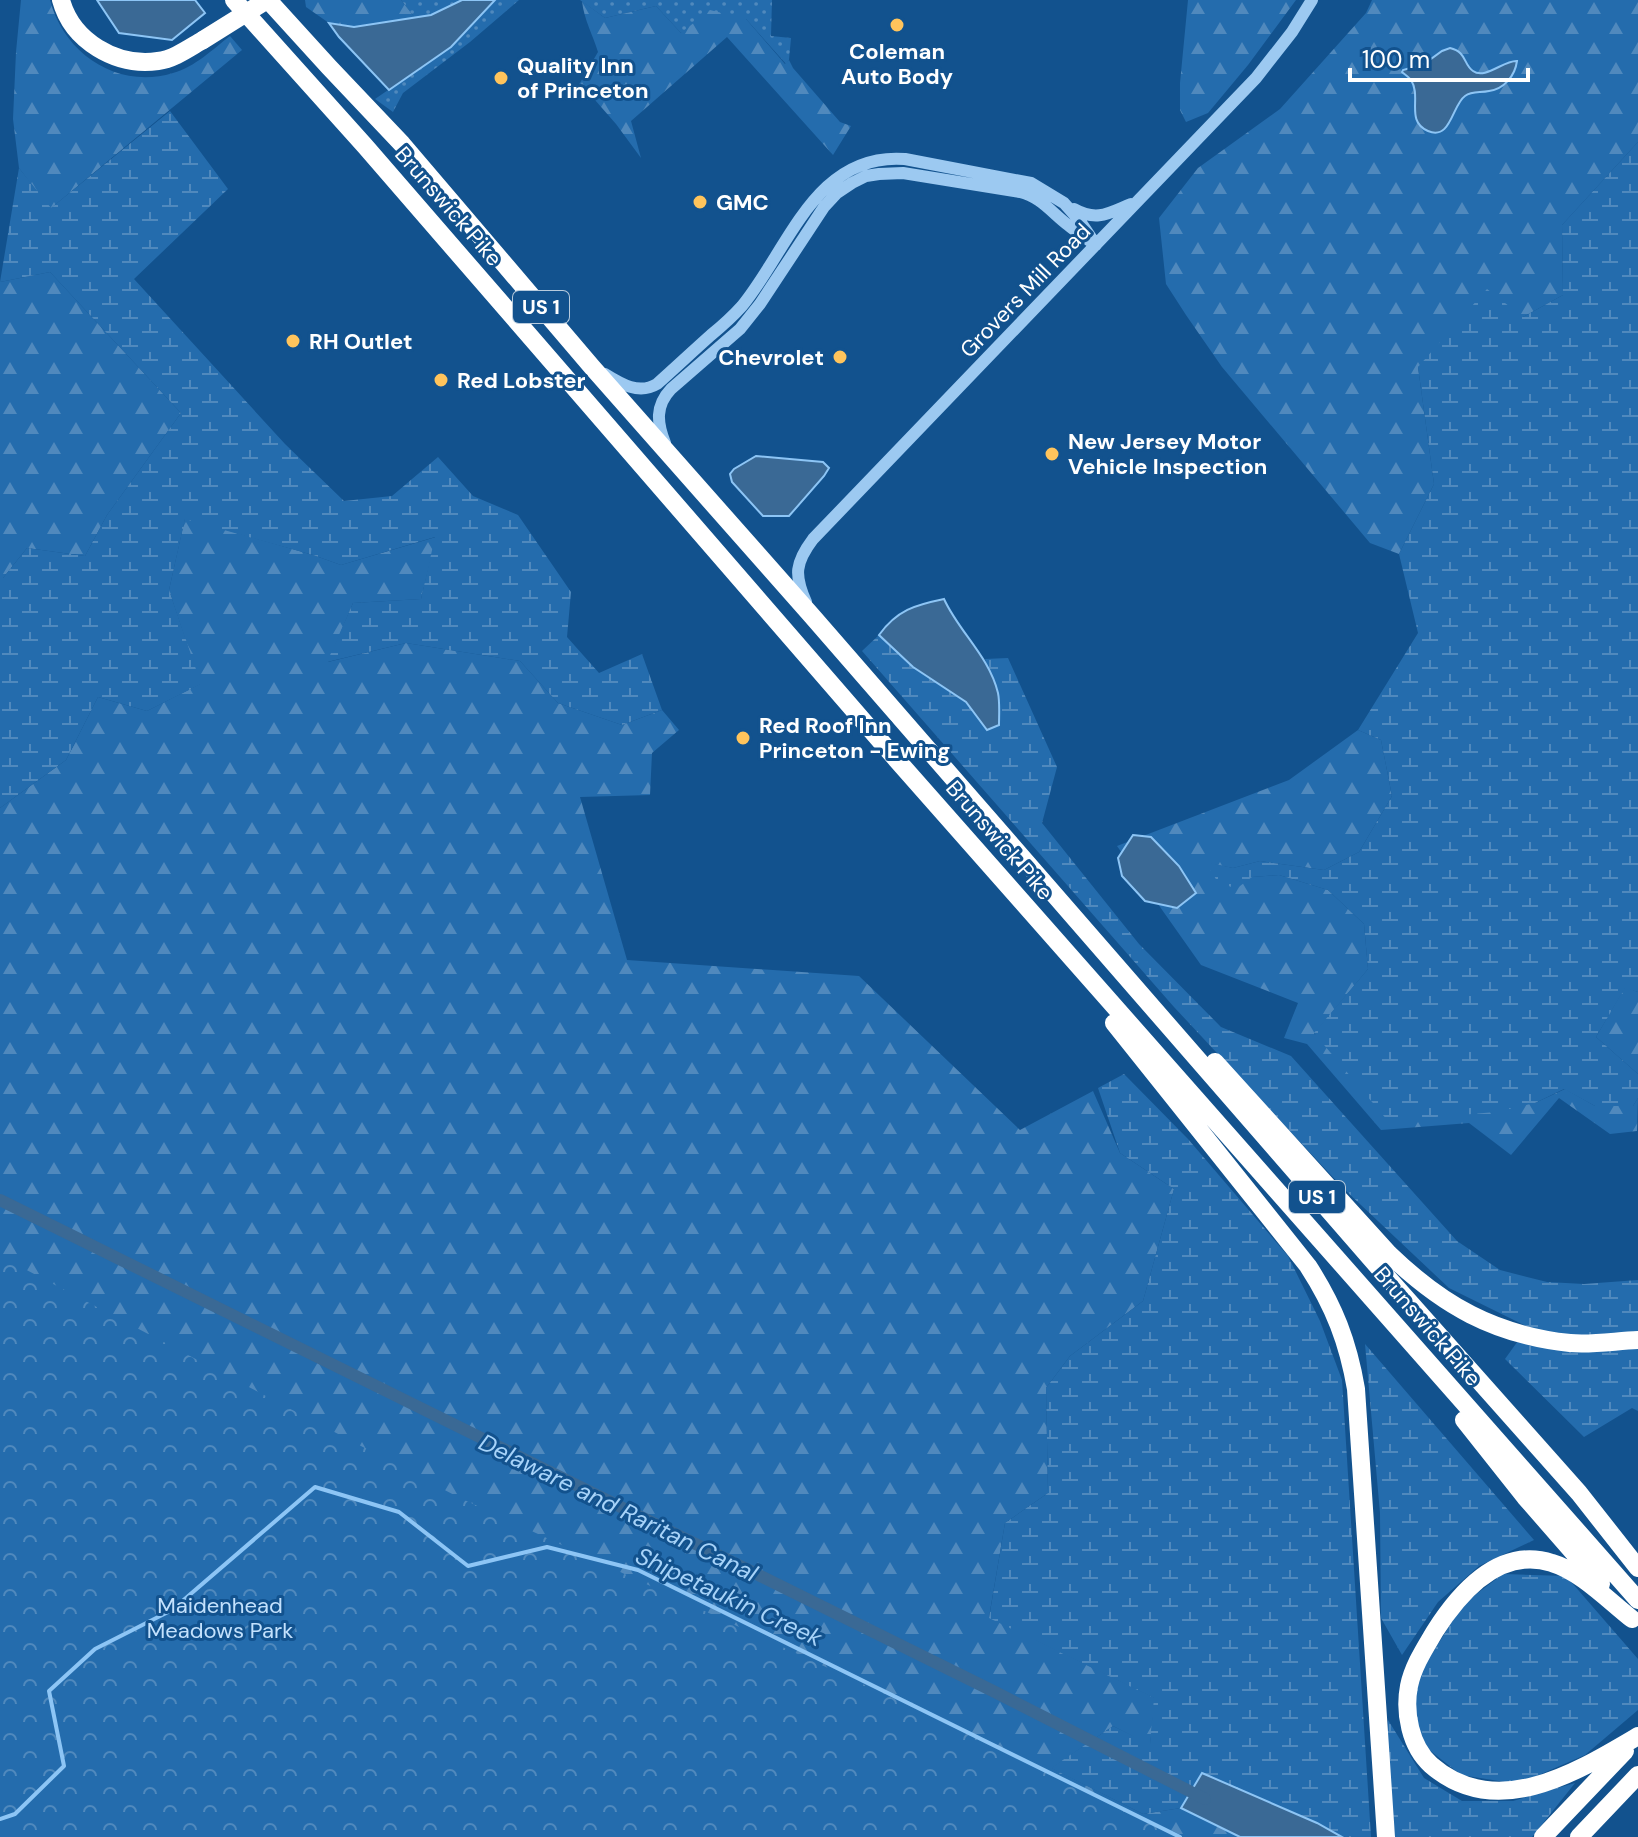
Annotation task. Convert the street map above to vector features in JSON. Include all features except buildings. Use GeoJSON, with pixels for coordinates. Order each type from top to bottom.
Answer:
{"type":"FeatureCollection","features":[{"type":"Feature","properties":{"kind":"highway"},"geometry":{"type":"LineString","coordinates":[[61,0],[68,19],[81,36],[102,51],[143,62],[176,55],[268,0]]}},
{"type":"Feature","properties":{"kind":"highway","name":"Brunswick Pike"},"geometry":{"type":"LineString","coordinates":[[234,0],[365,146],[897,760],[1638,1600]]}},
{"type":"Feature","properties":{"kind":"highway","name":"Brunswick Pike"},"geometry":{"type":"LineString","coordinates":[[268,0],[402,144],[592,367],[1569,1483],[1638,1568]]}},
{"type":"Feature","properties":{"kind":"highway"},"geometry":{"type":"LineString","coordinates":[[994,826],[1412,1276],[1461,1311],[1517,1333],[1570,1343],[1638,1340]]}},
{"type":"Feature","properties":{"kind":"highway"},"geometry":{"type":"LineString","coordinates":[[997,873],[1308,1266],[1334,1309],[1356,1389],[1386,1837]]}},
{"type":"Feature","properties":{"kind":"highway"},"geometry":{"type":"LineString","coordinates":[[1430,1366],[1456,1410],[1493,1459],[1635,1623]]}},
{"type":"Feature","properties":{"kind":"highway"},"geometry":{"type":"LineString","coordinates":[[1635,1623],[1578,1576],[1553,1563],[1521,1560],[1505,1564],[1477,1580],[1444,1617],[1414,1670],[1407,1704],[1413,1736],[1427,1761],[1453,1781],[1487,1791],[1527,1788],[1554,1780],[1638,1736]]}},
{"type":"Feature","properties":{"kind":"highway"},"geometry":{"type":"LineString","coordinates":[[1543,1837],[1638,1736]]}},
{"type":"Feature","properties":{"kind":"highway"},"geometry":{"type":"LineString","coordinates":[[1579,1837],[1638,1775]]}},
{"type":"Feature","properties":{"kind":"street","name":"Grovers Mill Road"},"geometry":{"type":"LineString","coordinates":[[812,616],[797,574],[800,559],[813,539],[1256,78],[1311,1]]}},
{"type":"Feature","properties":{"kind":"street"},"geometry":{"type":"LineString","coordinates":[[592,367],[630,387],[650,388],[657,384],[742,306],[823,189],[851,169],[875,160],[905,159],[1019,179],[1042,188],[1092,217],[1138,201]]}},
{"type":"Feature","properties":{"kind":"street"},"geometry":{"type":"LineString","coordinates":[[668,454],[658,425],[662,400],[740,329],[824,207],[837,193],[866,176],[903,173],[1029,194],[1096,245]]}},
{"type":"Feature","properties":{"kind":"street"},"geometry":{"type":"LineString","coordinates":[[1064,203],[1096,245]]}},
{"type":"Feature","properties":{"kind":"green space"},"geometry":{"type":"Polygon","coordinates":[[[21,0],[50,0],[67,37],[96,63],[114,72],[152,77],[173,73],[189,67],[230,36],[242,50],[50,209],[19,168],[13,119],[21,0]]]}},
{"type":"Feature","properties":{"kind":"green space"},"geometry":{"type":"Polygon","coordinates":[[[305,0],[401,0],[415,18],[354,27],[329,23],[306,7],[305,0]]]}},
{"type":"Feature","properties":{"kind":"green space"},"geometry":{"type":"Polygon","coordinates":[[[401,0],[462,0],[431,15],[415,18],[401,0]]]}},
{"type":"Feature","properties":{"kind":"green space"},"geometry":{"type":"Polygon","coordinates":[[[495,0],[519,0],[403,93],[393,112],[375,99],[451,47],[495,0]]]}},
{"type":"Feature","properties":{"kind":"green space"},"geometry":{"type":"Polygon","coordinates":[[[580,0],[772,0],[771,36],[791,38],[789,60],[786,64],[746,19],[681,33],[656,6],[605,18],[580,0]]]}},
{"type":"Feature","properties":{"kind":"green space"},"geometry":{"type":"Polygon","coordinates":[[[1188,0],[1296,0],[1208,113],[1186,122],[1180,110],[1180,83],[1188,0]]]}},
{"type":"Feature","properties":{"kind":"green space"},"geometry":{"type":"Polygon","coordinates":[[[1372,0],[1638,0],[1638,142],[1562,225],[1563,295],[1418,367],[1434,484],[1399,554],[1370,543],[1222,367],[1166,284],[1159,218],[1198,168],[1280,109],[1366,13],[1372,0]]]}},
{"type":"Feature","properties":{"kind":"green space"},"geometry":{"type":"Polygon","coordinates":[[[582,1],[605,18],[656,6],[681,33],[710,10],[746,19],[785,64],[789,60],[840,122],[851,126],[833,155],[727,37],[631,121],[641,158],[595,100],[581,100],[577,88],[598,52],[582,1]]]}},
{"type":"Feature","properties":{"kind":"green space"},"geometry":{"type":"Polygon","coordinates":[[[170,111],[228,189],[134,279],[285,444],[344,501],[392,496],[438,457],[473,496],[518,515],[571,592],[567,637],[599,673],[642,654],[662,710],[622,725],[558,703],[520,661],[406,643],[327,662],[353,603],[421,599],[435,537],[341,565],[185,519],[169,590],[201,684],[147,711],[98,697],[66,760],[0,808],[0,578],[27,548],[85,556],[107,515],[181,413],[50,272],[0,282],[19,168],[51,208],[170,111]]]}},
{"type":"Feature","properties":{"kind":"green space"},"geometry":{"type":"Polygon","coordinates":[[[1638,142],[1638,992],[1625,988],[1596,1037],[1638,1074],[1638,1098],[1633,1106],[1595,1106],[1564,1089],[1535,1103],[1496,1112],[1388,1121],[1314,1033],[1368,969],[1364,924],[1328,890],[1279,875],[1252,877],[1236,889],[1217,881],[1206,862],[1233,868],[1260,861],[1324,870],[1359,852],[1392,796],[1381,740],[1358,730],[1418,633],[1399,554],[1434,484],[1418,367],[1487,289],[1523,317],[1563,295],[1562,225],[1638,142]]]}},
{"type":"Feature","properties":{"kind":"green space"},"geometry":{"type":"Polygon","coordinates":[[[50,272],[181,413],[107,515],[85,556],[27,548],[0,578],[0,282],[50,272]]]}},
{"type":"Feature","properties":{"kind":"green space"},"geometry":{"type":"Polygon","coordinates":[[[185,518],[341,565],[436,537],[421,599],[353,603],[328,662],[406,643],[520,661],[558,703],[622,725],[662,710],[679,730],[652,753],[650,795],[580,797],[627,960],[859,976],[1020,1130],[1093,1091],[1120,1153],[1174,1189],[1143,1301],[1070,1356],[1046,1388],[1048,1493],[1005,1523],[989,1617],[1155,1698],[1150,1745],[1113,1726],[1052,1768],[1143,1814],[1181,1808],[1240,1837],[0,1837],[0,808],[66,760],[98,697],[147,711],[200,684],[169,590],[185,518]]]}},
{"type":"Feature","properties":{"kind":"green space"},"geometry":{"type":"Polygon","coordinates":[[[879,635],[913,667],[966,702],[998,695],[985,659],[1008,658],[1057,767],[1042,823],[1139,944],[1221,1027],[1291,1056],[1457,1241],[1500,1270],[1547,1282],[1584,1284],[1638,1280],[1638,1411],[1632,1408],[1584,1437],[1505,1359],[1528,1327],[1449,1288],[1344,1189],[1174,1007],[862,651],[879,635]]]}},
{"type":"Feature","properties":{"kind":"green space"},"geometry":{"type":"Polygon","coordinates":[[[1358,730],[1381,740],[1392,796],[1359,852],[1324,870],[1260,861],[1233,868],[1207,863],[1252,877],[1279,875],[1328,890],[1364,924],[1368,969],[1314,1034],[1535,1103],[1565,1089],[1595,1106],[1633,1106],[1638,1098],[1637,1131],[1610,1134],[1559,1098],[1511,1155],[1469,1123],[1381,1130],[1307,1044],[1284,1038],[1298,1003],[1201,965],[1117,846],[1289,780],[1358,730]]]}},
{"type":"Feature","properties":{"kind":"green space"},"geometry":{"type":"Polygon","coordinates":[[[1625,987],[1638,992],[1638,1074],[1596,1037],[1625,987]]]}},
{"type":"Feature","properties":{"kind":"green space"},"geometry":{"type":"Polygon","coordinates":[[[1124,1074],[1188,1139],[1288,1256],[1320,1321],[1342,1380],[1371,1837],[1341,1837],[1202,1773],[1181,1808],[1143,1814],[1051,1768],[1113,1726],[1150,1744],[1154,1698],[989,1618],[1005,1523],[1048,1493],[1046,1388],[1070,1356],[1143,1301],[1174,1189],[1120,1153],[1098,1088],[1124,1074]]]}},
{"type":"Feature","properties":{"kind":"green space","name":"Maidenhead Meadows Park"},"geometry":{"type":"Polygon","coordinates":[[[0,1256],[458,1497],[945,1722],[1185,1837],[0,1837],[0,1256]]]}},
{"type":"Feature","properties":{"kind":"green space"},"geometry":{"type":"Polygon","coordinates":[[[1365,1344],[1534,1540],[1479,1566],[1438,1602],[1402,1655],[1381,1618],[1380,1513],[1365,1344]]]}},
{"type":"Feature","properties":{"kind":"green space"},"geometry":{"type":"Polygon","coordinates":[[[1503,1574],[1566,1576],[1638,1659],[1638,1710],[1585,1755],[1518,1784],[1461,1775],[1423,1745],[1412,1704],[1422,1670],[1463,1604],[1503,1574]]]}},
{"type":"Feature","properties":{"kind":"green space"},"geometry":{"type":"Polygon","coordinates":[[[1388,1720],[1424,1778],[1462,1801],[1513,1801],[1575,1783],[1532,1837],[1395,1837],[1387,1746],[1388,1720]]]}},
{"type":"Feature","properties":{"kind":"shaded area"},"geometry":{"type":"Polygon","coordinates":[[[97,0],[195,0],[205,13],[172,40],[119,33],[97,0]]]}},
{"type":"Feature","properties":{"kind":"shaded area"},"geometry":{"type":"Polygon","coordinates":[[[462,0],[495,0],[451,47],[389,90],[329,23],[354,27],[431,15],[462,0]]]}},
{"type":"Feature","properties":{"kind":"shaded area"},"geometry":{"type":"Polygon","coordinates":[[[1450,48],[1459,52],[1470,68],[1478,73],[1517,61],[1514,72],[1504,85],[1465,96],[1446,127],[1436,133],[1421,127],[1417,121],[1414,87],[1411,79],[1402,72],[1424,64],[1450,48]]]}},
{"type":"Feature","properties":{"kind":"shaded area"},"geometry":{"type":"Polygon","coordinates":[[[756,456],[823,462],[829,468],[789,516],[763,516],[732,482],[730,474],[756,456]]]}},
{"type":"Feature","properties":{"kind":"shaded area"},"geometry":{"type":"Polygon","coordinates":[[[944,599],[994,680],[999,697],[999,725],[987,730],[966,702],[913,667],[879,635],[907,610],[944,599]]]}},
{"type":"Feature","properties":{"kind":"shaded area"},"geometry":{"type":"Polygon","coordinates":[[[1133,835],[1151,837],[1179,866],[1196,893],[1177,908],[1145,901],[1122,876],[1118,858],[1133,835]]]}},
{"type":"Feature","properties":{"kind":"shaded area"},"geometry":{"type":"Polygon","coordinates":[[[1202,1773],[1342,1837],[1240,1837],[1181,1808],[1202,1773]]]}},
{"type":"Feature","properties":{"kind":"waterway","name":"Delaware and Raritan Canal"},"geometry":{"type":"LineString","coordinates":[[0,1200],[1205,1799]]}},
{"type":"Feature","properties":{"kind":"waterway","name":"Shipetaukin Creek"},"geometry":{"type":"LineString","coordinates":[[0,1819],[15,1814],[64,1766],[49,1691],[95,1649],[172,1610],[315,1487],[399,1512],[468,1566],[547,1547],[638,1570],[1180,1837]]}},
{"type":"Feature","properties":{"kind":"place","name":"Coleman Auto Body"},"geometry":{"type":"Point","coordinates":[897,25]}},
{"type":"Feature","properties":{"kind":"place","name":"Quality Inn of Princeton"},"geometry":{"type":"Point","coordinates":[501,78]}},
{"type":"Feature","properties":{"kind":"place","name":"GMC"},"geometry":{"type":"Point","coordinates":[700,202]}},
{"type":"Feature","properties":{"kind":"place","name":"RH Outlet"},"geometry":{"type":"Point","coordinates":[293,341]}},
{"type":"Feature","properties":{"kind":"place","name":"Chevrolet"},"geometry":{"type":"Point","coordinates":[840,357]}},
{"type":"Feature","properties":{"kind":"place","name":"Red Lobster"},"geometry":{"type":"Point","coordinates":[441,380]}},
{"type":"Feature","properties":{"kind":"place","name":"New Jersey Motor Vehicle Inspection"},"geometry":{"type":"Point","coordinates":[1052,454]}},
{"type":"Feature","properties":{"kind":"place","name":"Red Roof Inn Princeton - Ewing"},"geometry":{"type":"Point","coordinates":[743,738]}}]}
